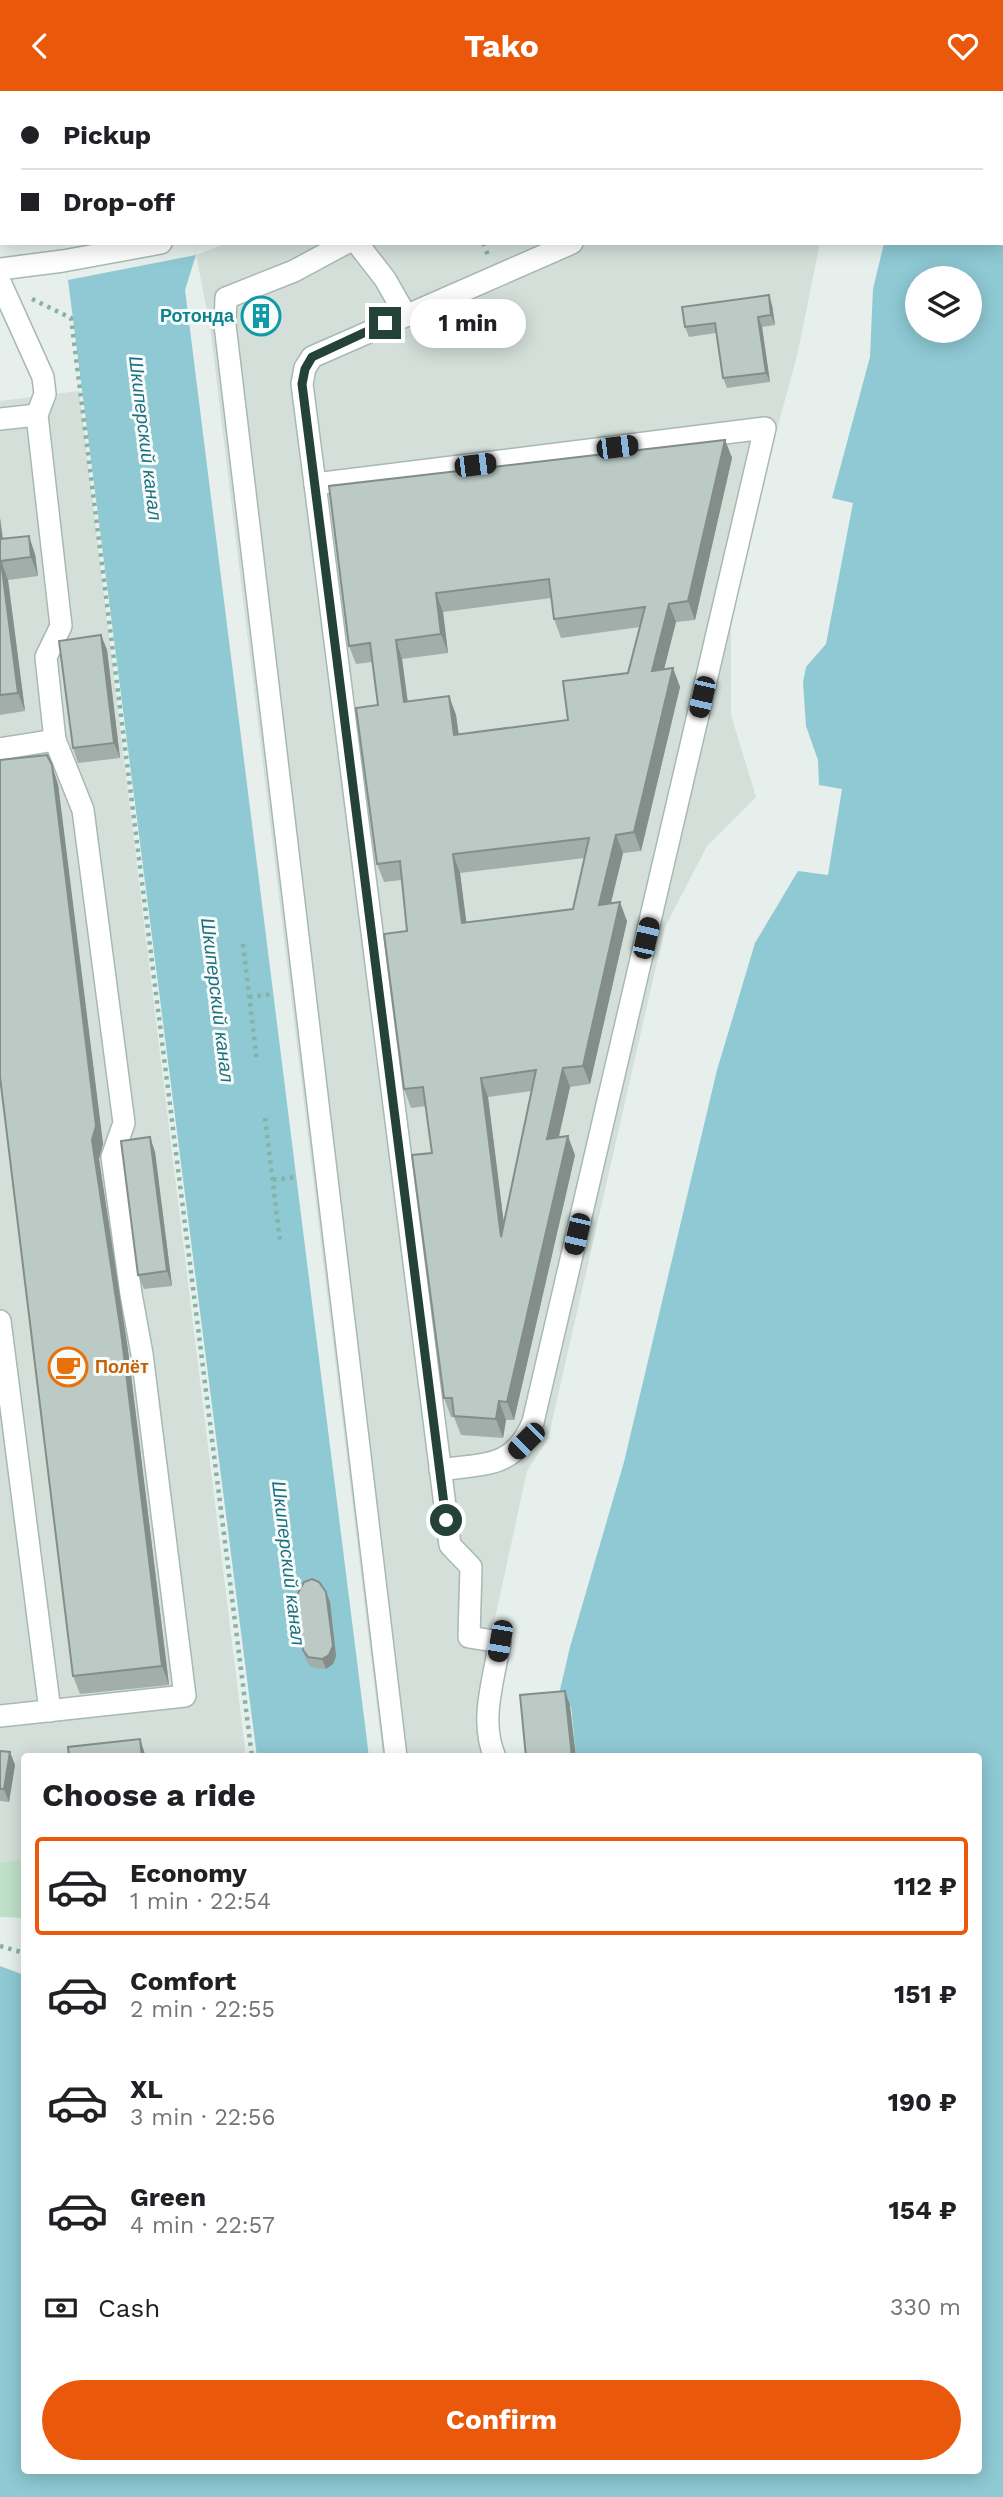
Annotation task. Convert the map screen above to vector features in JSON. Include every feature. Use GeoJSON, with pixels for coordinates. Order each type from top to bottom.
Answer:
{"type":"FeatureCollection","features":[{"type":"Feature","properties":{"kind":"street"},"geometry":{"type":"LineString","coordinates":[[0,1716],[185,1696],[142,1354],[131,1294],[113,1157],[124,1123],[83,810],[54,740],[46,657],[61,626],[37,415],[45,394],[43,377],[0,279],[64,261],[150,245]]}},
{"type":"Feature","properties":{"kind":"street"},"geometry":{"type":"LineString","coordinates":[[342,245],[294,271],[226,297],[225,325],[396,1753]]}},
{"type":"Feature","properties":{"kind":"street"},"geometry":{"type":"LineString","coordinates":[[359,245],[385,279],[405,314]]}},
{"type":"Feature","properties":{"kind":"street"},"geometry":{"type":"LineString","coordinates":[[493,1753],[487,1716],[500,1641],[470,1637],[471,1567],[450,1545],[302,384],[305,369],[312,357],[567,245]]}},
{"type":"Feature","properties":{"kind":"street"},"geometry":{"type":"LineString","coordinates":[[0,419],[37,415]]}},
{"type":"Feature","properties":{"kind":"street"},"geometry":{"type":"LineString","coordinates":[[314,484],[765,428],[533,1422],[526,1441],[510,1457],[440,1470]]}},
{"type":"Feature","properties":{"kind":"street"},"geometry":{"type":"LineString","coordinates":[[0,749],[54,740]]}},
{"type":"Feature","properties":{"kind":"street"},"geometry":{"type":"LineString","coordinates":[[0,1321],[50,1711]]}},
{"type":"Feature","properties":{"kind":"path"},"geometry":{"type":"LineString","coordinates":[[71,318],[251,1753]]}},
{"type":"Feature","properties":{"kind":"path"},"geometry":{"type":"LineString","coordinates":[[243,944],[257,1062]]}},
{"type":"Feature","properties":{"kind":"path"},"geometry":{"type":"LineString","coordinates":[[249,997],[273,993]]}},
{"type":"Feature","properties":{"kind":"path"},"geometry":{"type":"LineString","coordinates":[[265,1118],[280,1241]]}},
{"type":"Feature","properties":{"kind":"path"},"geometry":{"type":"LineString","coordinates":[[273,1180],[296,1177]]}},
{"type":"Feature","properties":{"kind":"path"},"geometry":{"type":"LineString","coordinates":[[0,1946],[21,1952]]}},
{"type":"Feature","properties":{"kind":"shaded area"},"geometry":{"type":"Polygon","coordinates":[[[222,245],[820,245],[797,356],[768,462],[731,622],[731,715],[756,797],[707,846],[665,927],[548,1439],[527,1471],[482,1678],[482,1707],[476,1708],[481,1753],[383,1753],[210,326],[196,255],[222,245]]]}},
{"type":"Feature","properties":{"kind":"shaded area"},"geometry":{"type":"Polygon","coordinates":[[[79,391],[246,1753],[21,1753],[21,1887],[0,1883],[0,401],[79,391]]]}},
{"type":"Feature","properties":{"kind":"green space"},"geometry":{"type":"Polygon","coordinates":[[[21,1860],[21,1918],[0,1917],[0,1863],[21,1860]]]}},
{"type":"Feature","properties":{"kind":"water","name":"Шкиперский канал"},"geometry":{"type":"Polygon","coordinates":[[[61,245],[194,245],[196,255],[185,290],[368,1753],[256,1753],[61,245]]]}},
{"type":"Feature","properties":{"kind":"water"},"geometry":{"type":"Polygon","coordinates":[[[884,245],[1003,245],[1003,2497],[0,2497],[0,1966],[21,1974],[21,2474],[982,2474],[982,1753],[576,1753],[571,1706],[556,1707],[570,1647],[624,1462],[717,1070],[755,943],[798,871],[828,875],[842,789],[819,785],[818,760],[806,726],[803,682],[806,667],[826,644],[853,503],[832,498],[870,357],[873,289],[884,245]]]}},
{"type":"Feature","properties":{"kind":"pier"},"geometry":{"type":"Polygon","coordinates":[[[61,245],[194,245],[196,255],[68,280],[61,245]]]}},
{"type":"Feature","properties":{"kind":"building"},"geometry":{"type":"Polygon","coordinates":[[[769,295],[771,315],[758,317],[766,373],[723,378],[715,323],[685,327],[682,307],[769,295]]]}},
{"type":"Feature","properties":{"kind":"building"},"geometry":{"type":"Polygon","coordinates":[[[725,440],[688,601],[669,604],[652,671],[673,668],[634,832],[616,835],[599,905],[620,902],[583,1066],[563,1068],[547,1139],[568,1136],[507,1402],[499,1401],[496,1419],[454,1416],[452,1398],[444,1398],[412,1155],[432,1153],[423,1087],[404,1089],[384,934],[407,931],[400,861],[377,864],[356,708],[378,705],[370,643],[349,646],[329,486],[725,440]],[[549,579],[436,593],[441,634],[396,640],[404,702],[449,696],[454,735],[568,720],[563,681],[628,673],[645,607],[554,619],[549,579]],[[589,838],[453,854],[462,923],[573,909],[589,838]],[[536,1070],[481,1078],[501,1237],[536,1070]]]}},
{"type":"Feature","properties":{"kind":"building"},"geometry":{"type":"Polygon","coordinates":[[[29,536],[31,557],[1,561],[18,693],[0,695],[0,539],[29,536]]]}},
{"type":"Feature","properties":{"kind":"building"},"geometry":{"type":"Polygon","coordinates":[[[101,635],[114,743],[73,748],[59,641],[101,635]]]}},
{"type":"Feature","properties":{"kind":"building"},"geometry":{"type":"Polygon","coordinates":[[[47,755],[52,765],[96,1126],[92,1140],[121,1332],[162,1666],[73,1676],[0,1077],[0,760],[47,755]]]}},
{"type":"Feature","properties":{"kind":"building"},"geometry":{"type":"Polygon","coordinates":[[[150,1137],[167,1271],[138,1275],[121,1141],[150,1137]]]}},
{"type":"Feature","properties":{"kind":"building"},"geometry":{"type":"Polygon","coordinates":[[[312,1579],[319,1582],[326,1592],[333,1646],[329,1655],[322,1659],[308,1657],[303,1650],[297,1595],[304,1582],[312,1579]]]}},
{"type":"Feature","properties":{"kind":"building"},"geometry":{"type":"Polygon","coordinates":[[[565,1691],[572,1753],[526,1753],[520,1695],[565,1691]]]}},
{"type":"Feature","properties":{"kind":"building"},"geometry":{"type":"Polygon","coordinates":[[[140,1739],[142,1753],[69,1753],[68,1747],[140,1739]]]}},
{"type":"Feature","properties":{"kind":"building"},"geometry":{"type":"Polygon","coordinates":[[[0,1751],[10,1752],[4,1789],[0,1789],[0,1751]]]}},
{"type":"Feature","properties":{"kind":"place","name":"Ротонда"},"geometry":{"type":"Point","coordinates":[261,316]}},
{"type":"Feature","properties":{"kind":"place","name":"Полёт"},"geometry":{"type":"Point","coordinates":[68,1367]}},
{"type":"Feature","properties":{"kind":"route"},"geometry":{"type":"LineString","coordinates":[[385,323],[312,357],[305,369],[302,384],[446,1520]]}}]}
